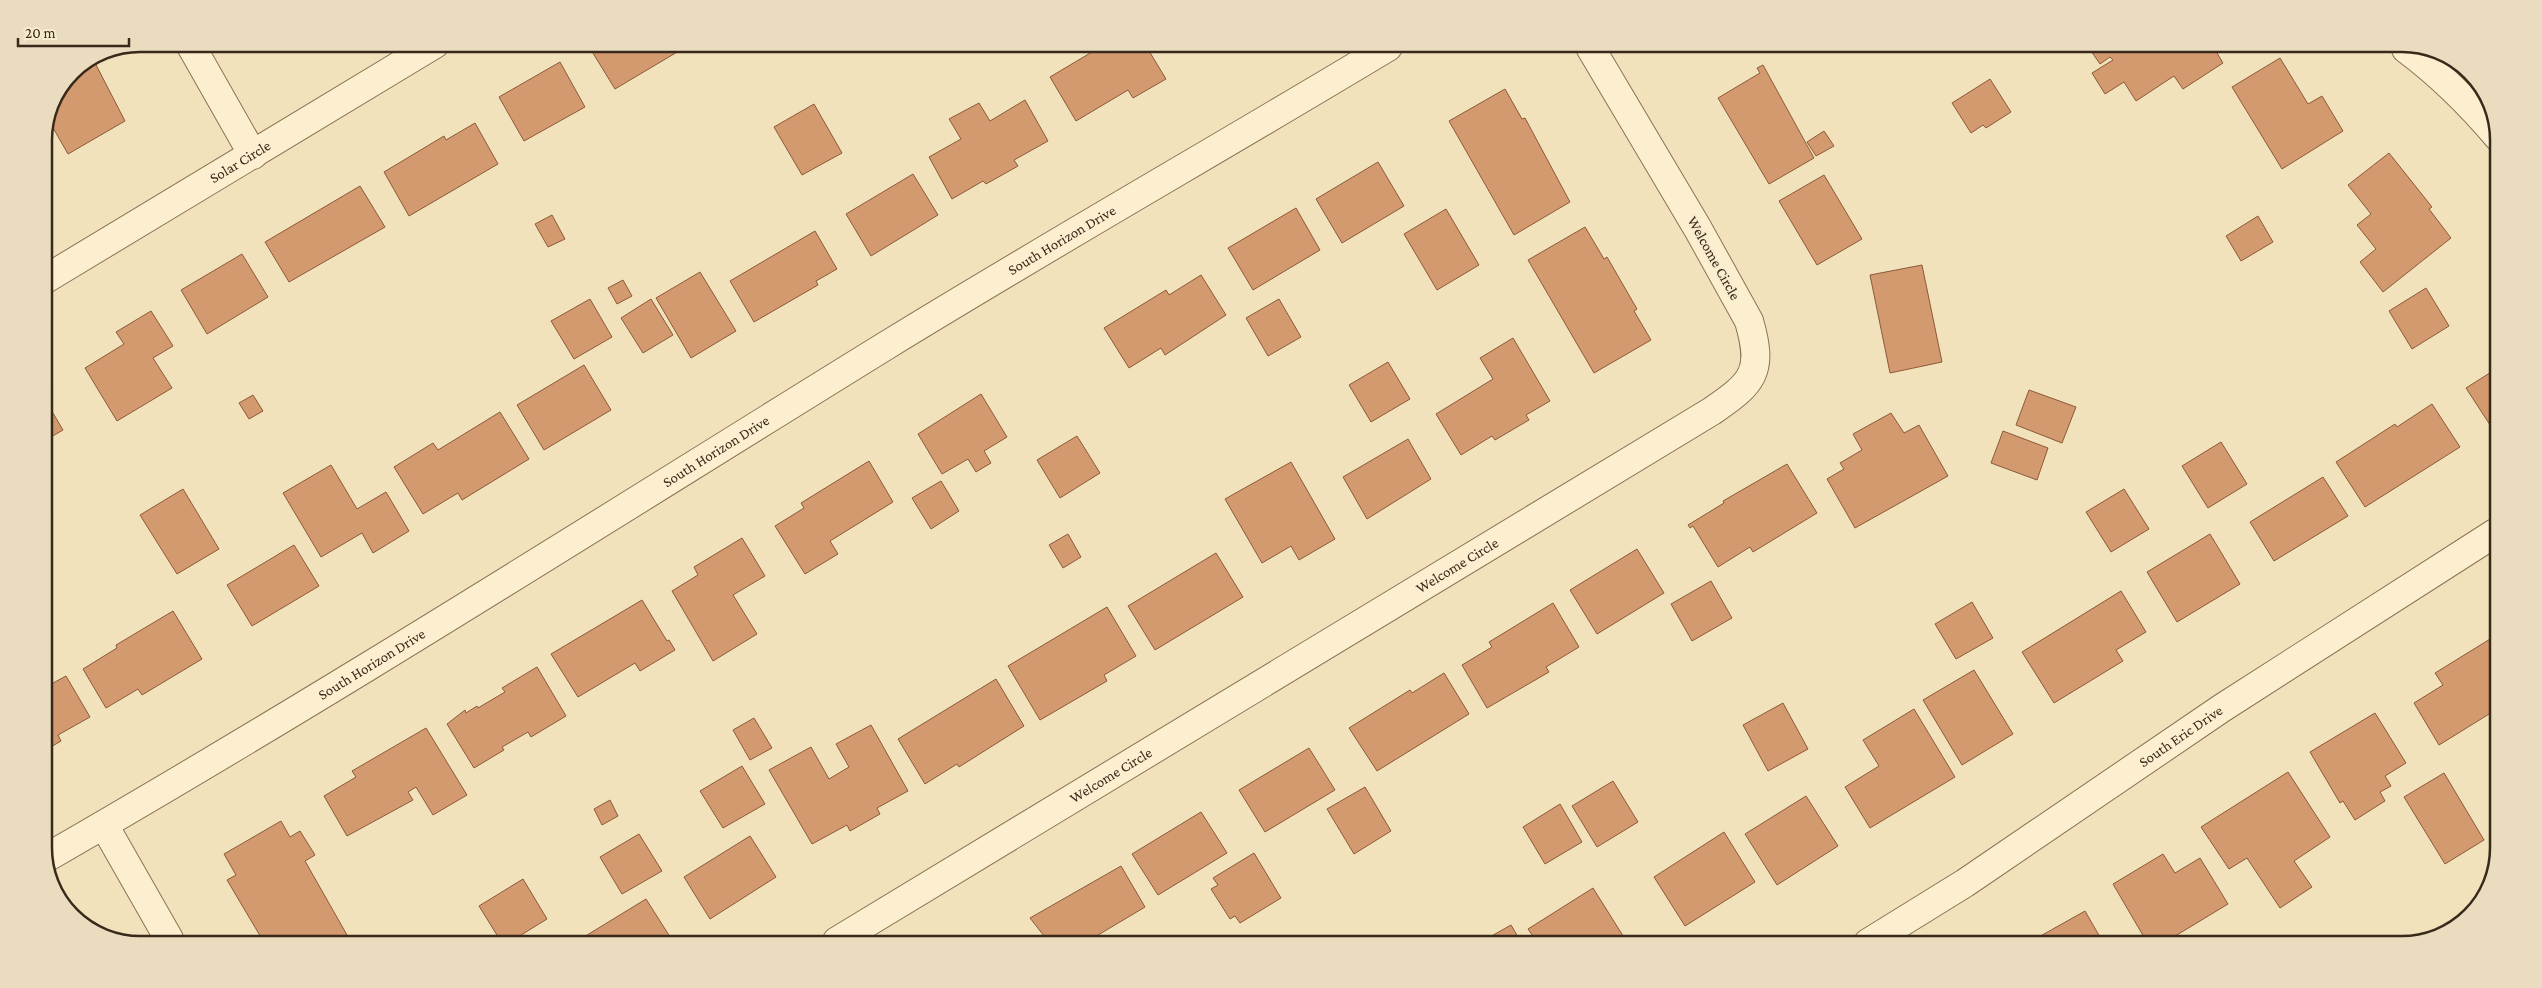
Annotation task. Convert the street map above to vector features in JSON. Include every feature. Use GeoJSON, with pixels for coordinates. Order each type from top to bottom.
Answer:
{"type":"FeatureCollection","features":[{"type":"Feature","properties":{"kind":"street"},"geometry":{"type":"LineString","coordinates":[[195,52],[253,155]]}},
{"type":"Feature","properties":{"kind":"street","name":"Solar Circle"},"geometry":{"type":"LineString","coordinates":[[52,275],[422,52]]}},
{"type":"Feature","properties":{"kind":"street","name":"South Horizon Drive"},"geometry":{"type":"LineString","coordinates":[[53,854],[477,601],[891,343],[1380,52]]}},
{"type":"Feature","properties":{"kind":"street","name":"Welcome Circle"},"geometry":{"type":"LineString","coordinates":[[845,936],[1712,411],[1750,381],[1756,360],[1754,338],[1749,321],[1698,228],[1593,52]]}},
{"type":"Feature","properties":{"kind":"street"},"geometry":{"type":"LineString","coordinates":[[2411,53],[2435,70],[2474,108],[2488,125]]}},
{"type":"Feature","properties":{"kind":"street","name":"South Eric Drive"},"geometry":{"type":"LineString","coordinates":[[1879,936],[1965,883],[2222,708],[2490,536]]}},
{"type":"Feature","properties":{"kind":"street"},"geometry":{"type":"LineString","coordinates":[[104,825],[168,936]]}},
{"type":"Feature","properties":{"kind":"building"},"geometry":{"type":"Polygon","coordinates":[[[592,52],[677,52],[615,89],[592,52]]]}},
{"type":"Feature","properties":{"kind":"building"},"geometry":{"type":"Polygon","coordinates":[[[1092,52],[1150,52],[1166,79],[1133,98],[1128,90],[1076,121],[1050,77],[1092,52]]]}},
{"type":"Feature","properties":{"kind":"building"},"geometry":{"type":"Polygon","coordinates":[[[2092,52],[2216,52],[2223,63],[2183,89],[2174,76],[2136,101],[2124,82],[2105,94],[2092,73],[2113,60],[2110,57],[2100,64],[2092,52]]]}},
{"type":"Feature","properties":{"kind":"building"},"geometry":{"type":"Polygon","coordinates":[[[2280,58],[2308,104],[2322,96],[2343,131],[2282,169],[2232,87],[2280,58]]]}},
{"type":"Feature","properties":{"kind":"building"},"geometry":{"type":"Polygon","coordinates":[[[560,62],[585,107],[524,141],[499,97],[560,62]]]}},
{"type":"Feature","properties":{"kind":"building"},"geometry":{"type":"Polygon","coordinates":[[[96,65],[125,121],[68,154],[53,128],[57,112],[67,92],[78,78],[96,65]]]}},
{"type":"Feature","properties":{"kind":"building"},"geometry":{"type":"Polygon","coordinates":[[[1763,65],[1814,158],[1769,184],[1718,98],[1760,73],[1757,68],[1763,65]]]}},
{"type":"Feature","properties":{"kind":"building"},"geometry":{"type":"Polygon","coordinates":[[[1990,79],[2011,112],[1986,128],[1983,125],[1971,133],[1952,103],[1990,79]]]}},
{"type":"Feature","properties":{"kind":"building"},"geometry":{"type":"Polygon","coordinates":[[[1505,89],[1522,119],[1525,118],[1570,202],[1514,235],[1449,121],[1505,89]]]}},
{"type":"Feature","properties":{"kind":"building"},"geometry":{"type":"Polygon","coordinates":[[[1025,100],[1048,141],[1014,160],[1018,166],[986,184],[983,181],[952,199],[929,157],[961,139],[949,119],[979,103],[990,121],[1025,100]]]}},
{"type":"Feature","properties":{"kind":"building"},"geometry":{"type":"Polygon","coordinates":[[[814,104],[842,153],[802,175],[774,127],[814,104]]]}},
{"type":"Feature","properties":{"kind":"building"},"geometry":{"type":"Polygon","coordinates":[[[475,123],[498,164],[409,216],[384,172],[444,136],[446,140],[475,123]]]}},
{"type":"Feature","properties":{"kind":"building"},"geometry":{"type":"Polygon","coordinates":[[[1824,131],[1834,146],[1816,156],[1807,142],[1824,131]]]}},
{"type":"Feature","properties":{"kind":"building"},"geometry":{"type":"Polygon","coordinates":[[[2389,153],[2432,207],[2429,209],[2451,238],[2383,292],[2360,262],[2376,249],[2357,225],[2371,214],[2348,185],[2389,153]]]}},
{"type":"Feature","properties":{"kind":"building"},"geometry":{"type":"Polygon","coordinates":[[[1378,162],[1404,206],[1342,243],[1316,199],[1378,162]]]}},
{"type":"Feature","properties":{"kind":"building"},"geometry":{"type":"Polygon","coordinates":[[[913,174],[938,215],[871,256],[846,214],[913,174]]]}},
{"type":"Feature","properties":{"kind":"building"},"geometry":{"type":"Polygon","coordinates":[[[1824,175],[1862,239],[1817,265],[1779,201],[1824,175]]]}},
{"type":"Feature","properties":{"kind":"building"},"geometry":{"type":"Polygon","coordinates":[[[360,186],[385,227],[289,282],[265,242],[360,186]]]}},
{"type":"Feature","properties":{"kind":"building"},"geometry":{"type":"Polygon","coordinates":[[[1296,208],[1320,250],[1253,290],[1228,248],[1296,208]]]}},
{"type":"Feature","properties":{"kind":"building"},"geometry":{"type":"Polygon","coordinates":[[[1446,209],[1479,265],[1437,290],[1404,234],[1446,209]]]}},
{"type":"Feature","properties":{"kind":"building"},"geometry":{"type":"Polygon","coordinates":[[[552,215],[565,239],[548,247],[535,224],[552,215]]]}},
{"type":"Feature","properties":{"kind":"building"},"geometry":{"type":"Polygon","coordinates":[[[2258,216],[2273,242],[2241,261],[2226,236],[2258,216]]]}},
{"type":"Feature","properties":{"kind":"building"},"geometry":{"type":"Polygon","coordinates":[[[1585,227],[1604,259],[1607,257],[1637,309],[1634,311],[1651,340],[1594,373],[1528,260],[1585,227]]]}},
{"type":"Feature","properties":{"kind":"building"},"geometry":{"type":"Polygon","coordinates":[[[815,231],[837,269],[816,281],[818,285],[754,322],[730,281],[815,231]]]}},
{"type":"Feature","properties":{"kind":"building"},"geometry":{"type":"Polygon","coordinates":[[[242,254],[268,297],[207,334],[181,290],[242,254]]]}},
{"type":"Feature","properties":{"kind":"building"},"geometry":{"type":"Polygon","coordinates":[[[1922,265],[1942,362],[1890,373],[1870,275],[1922,265]]]}},
{"type":"Feature","properties":{"kind":"building"},"geometry":{"type":"Polygon","coordinates":[[[700,272],[736,331],[691,358],[656,298],[700,272]]]}},
{"type":"Feature","properties":{"kind":"building"},"geometry":{"type":"Polygon","coordinates":[[[1201,275],[1226,315],[1165,355],[1161,348],[1129,368],[1104,328],[1166,290],[1169,295],[1201,275]]]}},
{"type":"Feature","properties":{"kind":"building"},"geometry":{"type":"Polygon","coordinates":[[[623,280],[632,296],[617,304],[608,288],[623,280]]]}},
{"type":"Feature","properties":{"kind":"building"},"geometry":{"type":"Polygon","coordinates":[[[2426,288],[2449,326],[2412,349],[2389,311],[2426,288]]]}},
{"type":"Feature","properties":{"kind":"building"},"geometry":{"type":"Polygon","coordinates":[[[590,299],[612,337],[574,359],[551,321],[590,299]]]}},
{"type":"Feature","properties":{"kind":"building"},"geometry":{"type":"Polygon","coordinates":[[[651,299],[673,335],[643,353],[621,318],[651,299]]]}},
{"type":"Feature","properties":{"kind":"building"},"geometry":{"type":"Polygon","coordinates":[[[1279,299],[1301,337],[1268,356],[1246,318],[1279,299]]]}},
{"type":"Feature","properties":{"kind":"building"},"geometry":{"type":"Polygon","coordinates":[[[151,311],[173,346],[153,358],[172,388],[117,421],[85,368],[124,344],[116,332],[151,311]]]}},
{"type":"Feature","properties":{"kind":"building"},"geometry":{"type":"Polygon","coordinates":[[[1513,338],[1550,401],[1526,415],[1529,420],[1495,440],[1492,436],[1461,455],[1436,414],[1493,379],[1480,358],[1513,338]]]}},
{"type":"Feature","properties":{"kind":"building"},"geometry":{"type":"Polygon","coordinates":[[[1388,362],[1410,399],[1371,422],[1349,385],[1388,362]]]}},
{"type":"Feature","properties":{"kind":"building"},"geometry":{"type":"Polygon","coordinates":[[[584,365],[611,410],[544,450],[517,405],[584,365]]]}},
{"type":"Feature","properties":{"kind":"building"},"geometry":{"type":"Polygon","coordinates":[[[2489,373],[2489,424],[2466,388],[2489,373]]]}},
{"type":"Feature","properties":{"kind":"building"},"geometry":{"type":"Polygon","coordinates":[[[2029,390],[2076,407],[2062,443],[2016,425],[2029,390]]]}},
{"type":"Feature","properties":{"kind":"building"},"geometry":{"type":"Polygon","coordinates":[[[981,394],[1007,437],[984,451],[991,463],[976,472],[968,459],[942,474],[918,434],[981,394]]]}},
{"type":"Feature","properties":{"kind":"building"},"geometry":{"type":"Polygon","coordinates":[[[253,395],[263,411],[249,419],[239,403],[253,395]]]}},
{"type":"Feature","properties":{"kind":"building"},"geometry":{"type":"Polygon","coordinates":[[[2432,404],[2460,447],[2365,507],[2336,462],[2395,424],[2397,427],[2432,404]]]}},
{"type":"Feature","properties":{"kind":"building"},"geometry":{"type":"Polygon","coordinates":[[[52,412],[63,430],[52,436],[52,412]]]}},
{"type":"Feature","properties":{"kind":"building"},"geometry":{"type":"Polygon","coordinates":[[[500,412],[529,459],[462,500],[458,493],[423,514],[394,467],[433,443],[438,450],[500,412]]]}},
{"type":"Feature","properties":{"kind":"building"},"geometry":{"type":"Polygon","coordinates":[[[1891,413],[1904,433],[1919,425],[1948,476],[1855,528],[1827,479],[1844,469],[1840,463],[1862,450],[1853,434],[1891,413]]]}},
{"type":"Feature","properties":{"kind":"building"},"geometry":{"type":"Polygon","coordinates":[[[2003,431],[2048,448],[2037,480],[1991,463],[2003,431]]]}},
{"type":"Feature","properties":{"kind":"building"},"geometry":{"type":"Polygon","coordinates":[[[1077,436],[1100,473],[1060,498],[1037,460],[1077,436]]]}},
{"type":"Feature","properties":{"kind":"building"},"geometry":{"type":"Polygon","coordinates":[[[1408,439],[1431,479],[1367,519],[1343,477],[1408,439]]]}},
{"type":"Feature","properties":{"kind":"building"},"geometry":{"type":"Polygon","coordinates":[[[2221,442],[2247,484],[2208,508],[2182,466],[2221,442]]]}},
{"type":"Feature","properties":{"kind":"building"},"geometry":{"type":"Polygon","coordinates":[[[869,461],[893,502],[830,541],[838,554],[805,574],[775,526],[804,508],[801,503],[869,461]]]}},
{"type":"Feature","properties":{"kind":"building"},"geometry":{"type":"Polygon","coordinates":[[[1291,462],[1335,539],[1299,560],[1291,546],[1262,563],[1225,499],[1291,462]]]}},
{"type":"Feature","properties":{"kind":"building"},"geometry":{"type":"Polygon","coordinates":[[[1787,464],[1817,513],[1753,552],[1750,547],[1718,567],[1693,526],[1690,528],[1688,525],[1724,503],[1723,501],[1787,464]]]}},
{"type":"Feature","properties":{"kind":"building"},"geometry":{"type":"Polygon","coordinates":[[[331,465],[357,509],[386,492],[409,531],[373,553],[362,533],[321,557],[283,493],[331,465]]]}},
{"type":"Feature","properties":{"kind":"building"},"geometry":{"type":"Polygon","coordinates":[[[2323,477],[2348,516],[2274,561],[2250,522],[2323,477]]]}},
{"type":"Feature","properties":{"kind":"building"},"geometry":{"type":"Polygon","coordinates":[[[941,481],[959,511],[931,529],[912,498],[941,481]]]}},
{"type":"Feature","properties":{"kind":"building"},"geometry":{"type":"Polygon","coordinates":[[[183,489],[219,549],[177,574],[140,515],[183,489]]]}},
{"type":"Feature","properties":{"kind":"building"},"geometry":{"type":"Polygon","coordinates":[[[2124,489],[2149,529],[2111,552],[2086,512],[2124,489]]]}},
{"type":"Feature","properties":{"kind":"building"},"geometry":{"type":"Polygon","coordinates":[[[1068,534],[1081,557],[1063,568],[1049,545],[1068,534]]]}},
{"type":"Feature","properties":{"kind":"building"},"geometry":{"type":"Polygon","coordinates":[[[2210,534],[2240,584],[2177,622],[2147,572],[2210,534]]]}},
{"type":"Feature","properties":{"kind":"building"},"geometry":{"type":"Polygon","coordinates":[[[742,538],[765,576],[733,595],[757,634],[713,661],[672,591],[698,575],[694,567],[742,538]]]}},
{"type":"Feature","properties":{"kind":"building"},"geometry":{"type":"Polygon","coordinates":[[[294,545],[319,586],[252,626],[227,585],[294,545]]]}},
{"type":"Feature","properties":{"kind":"building"},"geometry":{"type":"Polygon","coordinates":[[[1637,549],[1664,593],[1597,634],[1570,590],[1637,549]]]}},
{"type":"Feature","properties":{"kind":"building"},"geometry":{"type":"Polygon","coordinates":[[[1216,553],[1243,597],[1155,650],[1128,606],[1216,553]]]}},
{"type":"Feature","properties":{"kind":"building"},"geometry":{"type":"Polygon","coordinates":[[[1711,581],[1732,618],[1692,641],[1671,604],[1711,581]]]}},
{"type":"Feature","properties":{"kind":"building"},"geometry":{"type":"Polygon","coordinates":[[[2121,591],[2146,632],[2116,650],[2123,661],[2054,703],[2022,652],[2121,591]]]}},
{"type":"Feature","properties":{"kind":"building"},"geometry":{"type":"Polygon","coordinates":[[[642,600],[667,641],[669,640],[675,650],[640,671],[635,663],[578,697],[551,654],[642,600]]]}},
{"type":"Feature","properties":{"kind":"building"},"geometry":{"type":"Polygon","coordinates":[[[1972,602],[1993,638],[1956,659],[1935,624],[1972,602]]]}},
{"type":"Feature","properties":{"kind":"building"},"geometry":{"type":"Polygon","coordinates":[[[1553,603],[1579,647],[1546,667],[1549,672],[1487,708],[1462,665],[1492,647],[1489,642],[1553,603]]]}},
{"type":"Feature","properties":{"kind":"building"},"geometry":{"type":"Polygon","coordinates":[[[1107,607],[1136,656],[1104,675],[1107,681],[1040,720],[1008,666],[1107,607]]]}},
{"type":"Feature","properties":{"kind":"building"},"geometry":{"type":"Polygon","coordinates":[[[173,611],[202,659],[142,695],[138,689],[106,708],[83,669],[117,648],[116,645],[173,611]]]}},
{"type":"Feature","properties":{"kind":"building"},"geometry":{"type":"Polygon","coordinates":[[[2490,639],[2490,714],[2439,745],[2414,703],[2443,685],[2435,673],[2490,639]]]}},
{"type":"Feature","properties":{"kind":"building"},"geometry":{"type":"Polygon","coordinates":[[[537,667],[566,716],[531,737],[528,732],[502,747],[504,750],[474,768],[447,724],[465,710],[466,713],[477,706],[478,708],[505,692],[502,688],[537,667]]]}},
{"type":"Feature","properties":{"kind":"building"},"geometry":{"type":"Polygon","coordinates":[[[1974,670],[2013,734],[1962,765],[1923,700],[1974,670]]]}},
{"type":"Feature","properties":{"kind":"building"},"geometry":{"type":"Polygon","coordinates":[[[1444,673],[1469,714],[1377,771],[1349,728],[1410,690],[1412,693],[1444,673]]]}},
{"type":"Feature","properties":{"kind":"building"},"geometry":{"type":"Polygon","coordinates":[[[66,676],[90,717],[58,735],[61,741],[53,746],[53,683],[66,676]]]}},
{"type":"Feature","properties":{"kind":"building"},"geometry":{"type":"Polygon","coordinates":[[[996,679],[1024,726],[959,767],[957,764],[925,784],[898,739],[996,679]]]}},
{"type":"Feature","properties":{"kind":"building"},"geometry":{"type":"Polygon","coordinates":[[[1783,703],[1808,749],[1768,771],[1743,725],[1783,703]]]}},
{"type":"Feature","properties":{"kind":"building"},"geometry":{"type":"Polygon","coordinates":[[[1914,709],[1955,777],[1870,828],[1845,787],[1879,766],[1863,740],[1914,709]]]}},
{"type":"Feature","properties":{"kind":"building"},"geometry":{"type":"Polygon","coordinates":[[[2375,713],[2406,763],[2385,776],[2391,786],[2380,792],[2385,801],[2355,820],[2343,801],[2340,803],[2310,752],[2375,713]]]}},
{"type":"Feature","properties":{"kind":"building"},"geometry":{"type":"Polygon","coordinates":[[[754,718],[772,748],[750,760],[733,730],[754,718]]]}},
{"type":"Feature","properties":{"kind":"building"},"geometry":{"type":"Polygon","coordinates":[[[871,725],[908,791],[877,808],[880,814],[850,831],[847,825],[812,844],[769,770],[811,747],[829,779],[849,767],[836,744],[871,725]]]}},
{"type":"Feature","properties":{"kind":"building"},"geometry":{"type":"Polygon","coordinates":[[[426,728],[467,795],[433,815],[416,787],[408,792],[413,800],[347,836],[324,796],[356,777],[352,771],[426,728]]]}},
{"type":"Feature","properties":{"kind":"building"},"geometry":{"type":"Polygon","coordinates":[[[1309,748],[1335,790],[1265,832],[1239,790],[1309,748]]]}},
{"type":"Feature","properties":{"kind":"building"},"geometry":{"type":"Polygon","coordinates":[[[742,766],[765,804],[723,828],[700,791],[742,766]]]}},
{"type":"Feature","properties":{"kind":"building"},"geometry":{"type":"Polygon","coordinates":[[[2288,772],[2330,837],[2294,861],[2312,887],[2280,908],[2247,858],[2229,869],[2201,827],[2288,772]]]}},
{"type":"Feature","properties":{"kind":"building"},"geometry":{"type":"Polygon","coordinates":[[[2444,773],[2484,840],[2445,864],[2404,797],[2444,773]]]}},
{"type":"Feature","properties":{"kind":"building"},"geometry":{"type":"Polygon","coordinates":[[[1613,781],[1638,822],[1597,847],[1572,806],[1613,781]]]}},
{"type":"Feature","properties":{"kind":"building"},"geometry":{"type":"Polygon","coordinates":[[[1365,787],[1391,831],[1354,854],[1327,809],[1365,787]]]}},
{"type":"Feature","properties":{"kind":"building"},"geometry":{"type":"Polygon","coordinates":[[[1806,796],[1838,846],[1777,885],[1745,834],[1806,796]]]}},
{"type":"Feature","properties":{"kind":"building"},"geometry":{"type":"Polygon","coordinates":[[[610,800],[618,816],[602,825],[594,809],[610,800]]]}},
{"type":"Feature","properties":{"kind":"building"},"geometry":{"type":"Polygon","coordinates":[[[1560,804],[1582,842],[1545,864],[1523,827],[1560,804]]]}},
{"type":"Feature","properties":{"kind":"building"},"geometry":{"type":"Polygon","coordinates":[[[1201,812],[1227,853],[1158,895],[1132,854],[1201,812]]]}},
{"type":"Feature","properties":{"kind":"building"},"geometry":{"type":"Polygon","coordinates":[[[281,821],[290,837],[300,831],[315,855],[305,861],[347,935],[260,936],[227,880],[236,875],[224,854],[281,821]]]}},
{"type":"Feature","properties":{"kind":"building"},"geometry":{"type":"Polygon","coordinates":[[[1724,832],[1755,882],[1685,926],[1654,877],[1724,832]]]}},
{"type":"Feature","properties":{"kind":"building"},"geometry":{"type":"Polygon","coordinates":[[[639,834],[662,871],[622,894],[600,857],[639,834]]]}},
{"type":"Feature","properties":{"kind":"building"},"geometry":{"type":"Polygon","coordinates":[[[750,836],[776,877],[710,919],[684,877],[750,836]]]}},
{"type":"Feature","properties":{"kind":"building"},"geometry":{"type":"Polygon","coordinates":[[[1254,853],[1281,898],[1240,923],[1235,916],[1230,919],[1211,889],[1218,885],[1213,878],[1254,853]]]}},
{"type":"Feature","properties":{"kind":"building"},"geometry":{"type":"Polygon","coordinates":[[[2163,854],[2175,873],[2200,858],[2228,904],[2175,936],[2143,936],[2113,884],[2163,854]]]}},
{"type":"Feature","properties":{"kind":"building"},"geometry":{"type":"Polygon","coordinates":[[[1121,866],[1145,907],[1096,936],[1044,936],[1030,918],[1121,866]]]}},
{"type":"Feature","properties":{"kind":"building"},"geometry":{"type":"Polygon","coordinates":[[[523,879],[547,919],[519,936],[498,936],[479,906],[523,879]]]}},
{"type":"Feature","properties":{"kind":"building"},"geometry":{"type":"Polygon","coordinates":[[[1593,888],[1623,936],[1533,936],[1528,929],[1593,888]]]}},
{"type":"Feature","properties":{"kind":"building"},"geometry":{"type":"Polygon","coordinates":[[[646,899],[669,936],[586,936],[646,899]]]}},
{"type":"Feature","properties":{"kind":"building"},"geometry":{"type":"Polygon","coordinates":[[[2085,911],[2099,936],[2040,936],[2085,911]]]}},
{"type":"Feature","properties":{"kind":"building"},"geometry":{"type":"Polygon","coordinates":[[[1511,925],[1517,936],[1492,936],[1511,925]]]}}]}
